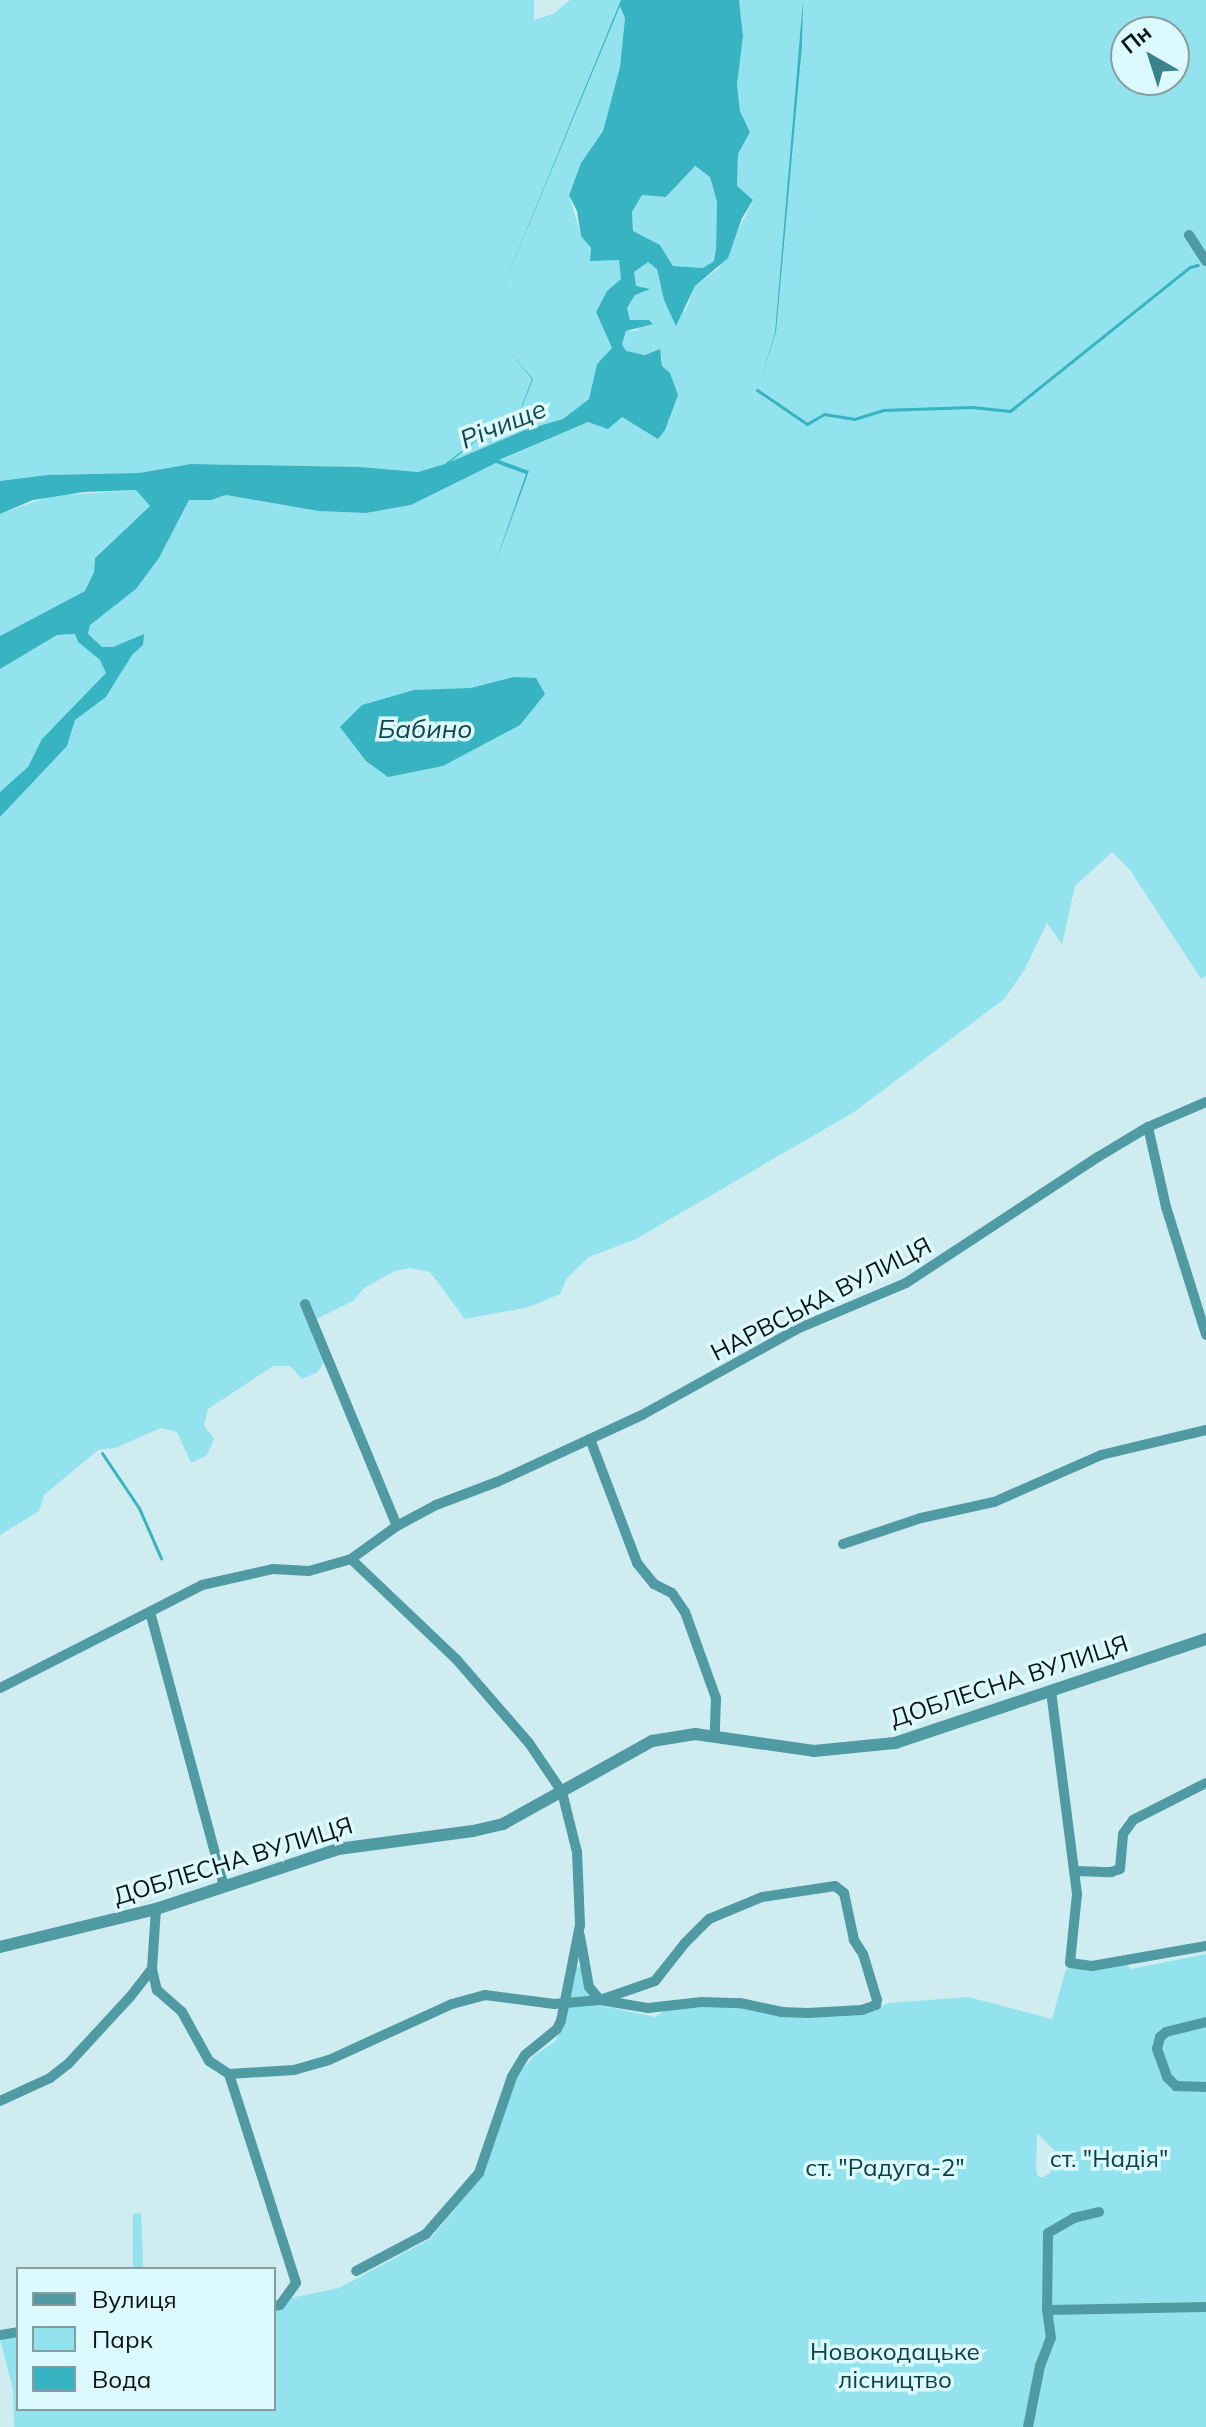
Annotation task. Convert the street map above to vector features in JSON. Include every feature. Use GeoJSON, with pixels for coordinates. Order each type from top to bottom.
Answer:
{"type":"FeatureCollection","features":[{"type":"Feature","properties":{"kind":"street"},"geometry":{"type":"LineString","coordinates":[[1189,235],[1206,261]]}},
{"type":"Feature","properties":{"kind":"street","name":"НАРВСЬКА ВУЛИЦЯ"},"geometry":{"type":"LineString","coordinates":[[0,1688],[150,1612],[174,1596],[236,1575],[273,1569],[309,1571],[351,1559],[397,1526],[436,1505],[497,1482],[642,1415],[797,1329],[906,1283],[1148,1127],[1206,1102]]}},
{"type":"Feature","properties":{"kind":"street"},"geometry":{"type":"LineString","coordinates":[[1148,1127],[1166,1207],[1206,1335]]}},
{"type":"Feature","properties":{"kind":"street"},"geometry":{"type":"LineString","coordinates":[[305,1304],[397,1526]]}},
{"type":"Feature","properties":{"kind":"street"},"geometry":{"type":"LineString","coordinates":[[843,1544],[921,1518],[994,1502],[1101,1455],[1206,1430]]}},
{"type":"Feature","properties":{"kind":"street"},"geometry":{"type":"LineString","coordinates":[[590,1439],[637,1563],[654,1584],[672,1593],[685,1612],[716,1698],[715,1736]]}},
{"type":"Feature","properties":{"kind":"street"},"geometry":{"type":"LineString","coordinates":[[351,1559],[457,1660],[529,1743],[562,1792],[577,1852],[580,1936],[589,1987],[600,2000]]}},
{"type":"Feature","properties":{"kind":"street"},"geometry":{"type":"LineString","coordinates":[[150,1612],[185,1752],[202,1798],[224,1886]]}},
{"type":"Feature","properties":{"kind":"street","name":"ДОБЛЕСНА ВУЛИЦЯ"},"geometry":{"type":"LineString","coordinates":[[0,1947],[156,1909],[338,1849],[473,1831],[503,1824],[652,1741],[695,1734],[777,1748],[854,1749],[895,1743],[1206,1639]]}},
{"type":"Feature","properties":{"kind":"street"},"geometry":{"type":"LineString","coordinates":[[1051,1691],[1069,1852],[1077,1894],[1070,1963],[1092,1966],[1206,1946]]}},
{"type":"Feature","properties":{"kind":"street"},"geometry":{"type":"LineString","coordinates":[[1075,1871],[1111,1872],[1120,1869],[1123,1834],[1133,1820],[1206,1783]]}},
{"type":"Feature","properties":{"kind":"street"},"geometry":{"type":"LineString","coordinates":[[156,1909],[152,1969],[157,1990],[182,2012],[209,2061],[229,2074],[294,2070],[329,2060],[398,2026],[472,1997],[500,1994],[563,2003],[600,2000],[648,2008],[702,2002],[740,2003],[782,2012],[808,2013],[862,2010],[876,2005],[877,2000],[863,1954],[854,1940],[844,1893],[840,1888],[829,1886],[762,1897],[709,1919],[655,1981],[600,2000]]}},
{"type":"Feature","properties":{"kind":"street"},"geometry":{"type":"LineString","coordinates":[[356,2271],[426,2234],[479,2173],[512,2077],[525,2055],[557,2029],[580,1936]]}},
{"type":"Feature","properties":{"kind":"street"},"geometry":{"type":"LineString","coordinates":[[0,2101],[50,2078],[69,2063],[152,1969]]}},
{"type":"Feature","properties":{"kind":"street"},"geometry":{"type":"LineString","coordinates":[[1206,2022],[1166,2032],[1160,2037],[1157,2049],[1163,2070],[1176,2086],[1206,2087]]}},
{"type":"Feature","properties":{"kind":"street"},"geometry":{"type":"LineString","coordinates":[[229,2074],[296,2283],[280,2305],[276,2306]]}},
{"type":"Feature","properties":{"kind":"street"},"geometry":{"type":"LineString","coordinates":[[1028,2427],[1040,2366],[1051,2338],[1052,2322],[1047,2310],[1048,2233],[1074,2218],[1099,2212]]}},
{"type":"Feature","properties":{"kind":"street"},"geometry":{"type":"LineString","coordinates":[[1047,2310],[1206,2307]]}},
{"type":"Feature","properties":{"kind":"green space"},"geometry":{"type":"Polygon","coordinates":[[[0,0],[534,0],[534,20],[553,14],[570,0],[621,0],[625,18],[620,67],[603,131],[581,163],[569,194],[581,236],[591,248],[590,260],[619,259],[621,279],[607,291],[596,312],[612,348],[597,364],[589,399],[563,419],[525,430],[446,464],[418,472],[360,467],[191,464],[139,473],[47,475],[0,481],[0,0]]]}},
{"type":"Feature","properties":{"kind":"green space"},"geometry":{"type":"Polygon","coordinates":[[[739,0],[1206,0],[1206,976],[1201,979],[1130,870],[1112,852],[1075,886],[1062,944],[1047,923],[1025,969],[1004,999],[854,1112],[636,1239],[589,1257],[567,1278],[560,1294],[529,1307],[465,1319],[430,1272],[410,1268],[395,1271],[364,1288],[353,1301],[315,1320],[327,1357],[318,1372],[302,1379],[290,1366],[273,1366],[208,1409],[204,1425],[214,1439],[207,1455],[191,1463],[177,1432],[161,1428],[115,1448],[98,1450],[44,1495],[39,1511],[0,1535],[0,669],[57,635],[76,634],[78,642],[100,660],[107,673],[42,739],[67,746],[75,720],[106,697],[122,672],[88,634],[90,624],[136,589],[159,558],[189,500],[211,500],[226,495],[318,511],[366,513],[411,505],[496,463],[527,473],[522,487],[529,471],[498,461],[588,422],[622,417],[658,438],[665,430],[677,394],[670,373],[662,366],[662,356],[626,352],[622,344],[626,331],[635,331],[649,320],[630,320],[627,308],[635,295],[634,271],[648,262],[657,269],[664,300],[685,312],[695,286],[719,268],[753,201],[737,186],[738,154],[750,132],[740,111],[737,85],[743,36],[739,0]]]}},
{"type":"Feature","properties":{"kind":"green space"},"geometry":{"type":"Polygon","coordinates":[[[694,166],[710,177],[717,202],[714,261],[703,268],[673,266],[660,245],[633,232],[632,212],[642,195],[667,197],[694,166]]]}},
{"type":"Feature","properties":{"kind":"green space"},"geometry":{"type":"Polygon","coordinates":[[[136,490],[150,506],[95,557],[94,572],[85,591],[0,636],[0,514],[50,496],[136,490]]]}},
{"type":"Feature","properties":{"kind":"green space"},"geometry":{"type":"Polygon","coordinates":[[[1206,1954],[1206,2302],[1052,2305],[1083,2313],[1206,2312],[1206,2427],[14,2427],[13,2389],[0,2339],[16,2335],[16,2411],[276,2411],[276,2308],[291,2298],[339,2288],[430,2239],[483,2175],[518,2074],[535,2055],[554,2042],[566,2023],[575,1967],[581,1967],[598,2005],[655,2017],[667,2009],[741,2005],[784,2016],[968,1997],[1052,2019],[1066,1969],[1124,1962],[1131,1969],[1206,1954]],[[1037,2133],[1037,2175],[1042,2178],[1051,2172],[1056,2152],[1037,2133]]]}},
{"type":"Feature","properties":{"kind":"green space"},"geometry":{"type":"Polygon","coordinates":[[[141,2213],[143,2267],[133,2267],[133,2214],[141,2213]]]}},
{"type":"Feature","properties":{"kind":"water"},"geometry":{"type":"Polygon","coordinates":[[[621,0],[739,0],[743,36],[737,85],[740,111],[750,132],[738,154],[737,186],[753,200],[742,218],[728,258],[695,286],[676,326],[664,300],[657,269],[648,262],[634,272],[636,286],[650,289],[635,295],[627,308],[630,320],[649,320],[653,324],[626,331],[622,344],[626,351],[645,355],[660,349],[662,366],[670,373],[678,395],[665,430],[658,439],[622,417],[608,429],[588,422],[499,460],[529,471],[495,564],[526,474],[496,463],[411,505],[366,513],[318,511],[226,495],[211,500],[189,500],[159,558],[136,589],[90,625],[88,634],[102,647],[113,647],[144,634],[143,645],[132,655],[106,697],[75,720],[67,746],[0,817],[0,792],[28,767],[42,739],[106,673],[100,660],[78,642],[75,634],[57,635],[0,669],[0,636],[85,591],[94,572],[95,558],[150,506],[136,490],[84,492],[33,500],[0,514],[0,481],[47,475],[139,473],[191,464],[360,467],[418,472],[445,464],[492,428],[450,462],[525,430],[563,419],[589,399],[597,364],[612,348],[596,312],[607,291],[621,279],[619,260],[590,261],[591,248],[581,236],[577,211],[569,195],[581,163],[603,131],[620,67],[625,18],[620,6],[500,294],[621,0]],[[695,166],[666,197],[642,195],[632,212],[633,231],[660,245],[673,266],[703,268],[714,261],[717,202],[710,177],[695,166]]]}},
{"type":"Feature","properties":{"kind":"water"},"geometry":{"type":"Polygon","coordinates":[[[803,0],[802,45],[776,332],[761,378],[775,333],[803,0]]]}},
{"type":"Feature","properties":{"kind":"water"},"geometry":{"type":"Polygon","coordinates":[[[505,347],[533,379],[515,425],[492,428],[515,424],[532,379],[505,347]]]}},
{"type":"Feature","properties":{"kind":"water","name":"Бабино"},"geometry":{"type":"Polygon","coordinates":[[[514,677],[536,678],[545,694],[520,725],[443,766],[388,777],[366,761],[340,727],[362,705],[414,690],[471,688],[514,677]]]}},
{"type":"Feature","properties":{"kind":"waterway"},"geometry":{"type":"LineString","coordinates":[[757,390],[807,424],[824,414],[854,419],[883,410],[972,407],[1010,411],[1190,267],[1198,265]]}},
{"type":"Feature","properties":{"kind":"waterway"},"geometry":{"type":"LineString","coordinates":[[102,1453],[139,1508],[161,1558]]}},
{"type":"Feature","properties":{"kind":"water label","name":"Річище"},"geometry":{"type":"Point","coordinates":[503,424]}},
{"type":"Feature","properties":{"kind":"park label","name":"ст. \"Надія\""},"geometry":{"type":"Point","coordinates":[1109,2159]}},
{"type":"Feature","properties":{"kind":"park label","name":"ст. \"Радуга-2\""},"geometry":{"type":"Point","coordinates":[885,2168]}},
{"type":"Feature","properties":{"kind":"park label","name":"Новокодацьке лісництво"},"geometry":{"type":"Point","coordinates":[895,2366]}}]}
